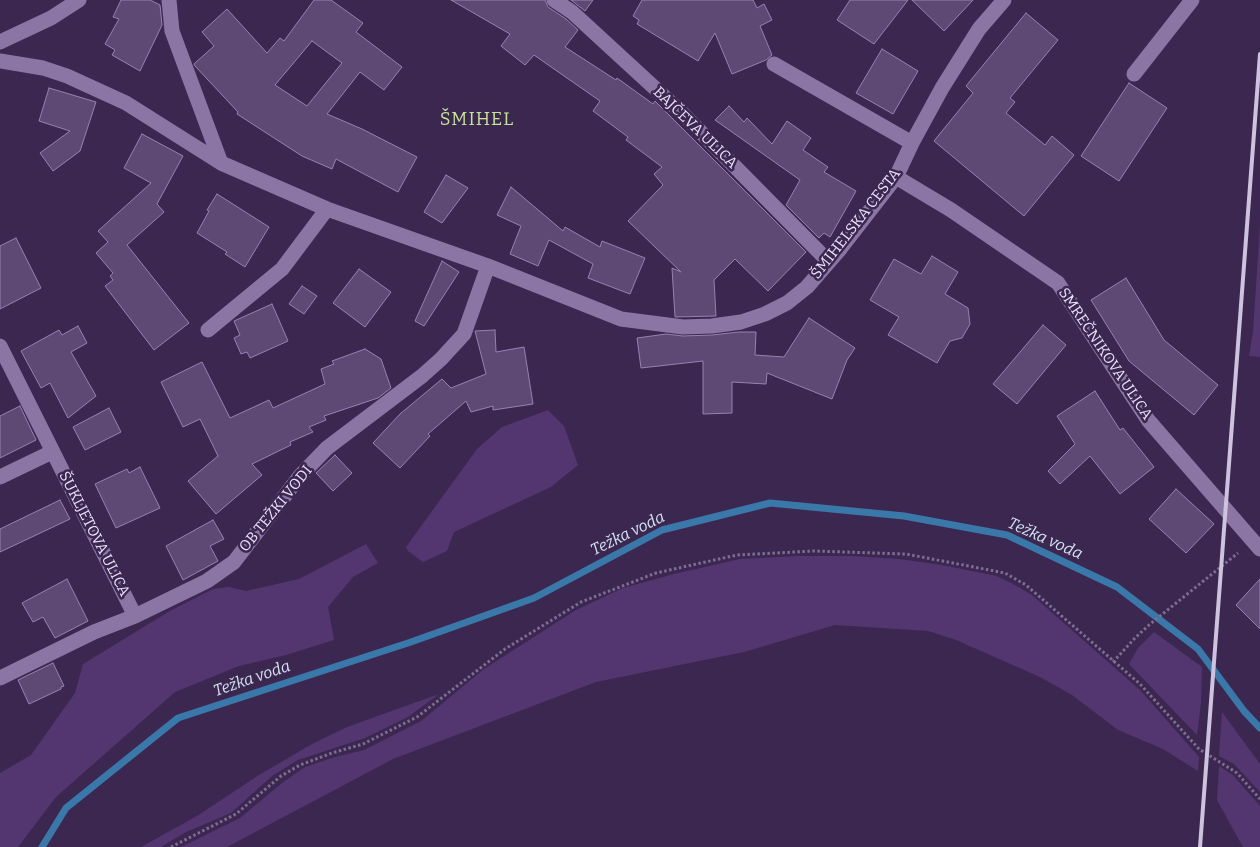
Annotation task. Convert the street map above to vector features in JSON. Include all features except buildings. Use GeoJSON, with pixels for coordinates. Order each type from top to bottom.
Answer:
{"type":"FeatureCollection","features":[{"type":"Feature","properties":{"kind":"street"},"geometry":{"type":"LineString","coordinates":[[0,42],[50,18],[79,0]]}},
{"type":"Feature","properties":{"kind":"street"},"geometry":{"type":"LineString","coordinates":[[169,0],[172,31],[221,163]]}},
{"type":"Feature","properties":{"kind":"street","name":"BAJČEVA ULICA"},"geometry":{"type":"LineString","coordinates":[[554,0],[572,12],[683,114],[829,262]]}},
{"type":"Feature","properties":{"kind":"street","name":"ŠMIHELSKA CESTA"},"geometry":{"type":"LineString","coordinates":[[0,61],[31,66],[66,76],[126,103],[221,163],[327,209],[488,266],[622,319],[655,325],[683,327],[712,326],[741,322],[765,314],[787,303],[807,287],[896,178],[912,143],[942,88],[979,29],[1004,0]]}},
{"type":"Feature","properties":{"kind":"street"},"geometry":{"type":"LineString","coordinates":[[1134,74],[1192,0]]}},
{"type":"Feature","properties":{"kind":"street"},"geometry":{"type":"LineString","coordinates":[[774,64],[912,143]]}},
{"type":"Feature","properties":{"kind":"street","name":"SMREČNIKOVA ULICA"},"geometry":{"type":"LineString","coordinates":[[896,178],[951,210],[1058,283],[1148,420],[1256,545]]}},
{"type":"Feature","properties":{"kind":"street"},"geometry":{"type":"LineString","coordinates":[[208,330],[282,269],[327,209]]}},
{"type":"Feature","properties":{"kind":"street","name":"OB TEŽKI VODI"},"geometry":{"type":"LineString","coordinates":[[0,678],[94,632],[135,616],[207,582],[234,562],[300,476],[327,448],[422,376],[464,334],[488,266]]}},
{"type":"Feature","properties":{"kind":"street","name":"ŠUKLJETOVA ULICA"},"geometry":{"type":"LineString","coordinates":[[0,346],[135,616]]}},
{"type":"Feature","properties":{"kind":"street"},"geometry":{"type":"LineString","coordinates":[[0,477],[52,452]]}},
{"type":"Feature","properties":{"kind":"path"},"geometry":{"type":"LineString","coordinates":[[1113,662],[1149,625],[1256,545]]}},
{"type":"Feature","properties":{"kind":"path"},"geometry":{"type":"LineString","coordinates":[[171,847],[236,814],[281,776],[300,765],[332,752],[363,744],[417,717],[505,649],[581,602],[656,574],[737,555],[814,551],[906,554],[1005,573],[1026,585],[1140,684],[1199,749],[1237,773],[1260,798]]}},
{"type":"Feature","properties":{"kind":"shaded area"},"geometry":{"type":"Polygon","coordinates":[[[1260,225],[1260,357],[1249,356],[1253,332],[1260,225]]]}},
{"type":"Feature","properties":{"kind":"shaded area"},"geometry":{"type":"Polygon","coordinates":[[[548,410],[564,426],[578,465],[551,487],[454,532],[447,551],[423,562],[408,551],[406,547],[477,449],[502,427],[548,410]]]}},
{"type":"Feature","properties":{"kind":"shaded area"},"geometry":{"type":"Polygon","coordinates":[[[366,544],[378,563],[353,577],[328,607],[334,640],[286,655],[239,666],[175,692],[56,797],[18,847],[0,847],[0,773],[31,755],[75,693],[83,664],[170,611],[213,589],[229,587],[246,591],[299,579],[366,544]]]}},
{"type":"Feature","properties":{"kind":"shaded area"},"geometry":{"type":"Polygon","coordinates":[[[852,556],[899,559],[997,576],[1017,586],[1032,595],[1140,690],[1199,757],[1198,771],[1163,749],[1118,730],[1072,695],[1040,677],[956,640],[928,631],[835,625],[744,652],[596,682],[393,759],[227,847],[181,847],[240,818],[282,783],[305,767],[364,750],[421,721],[484,669],[576,610],[623,588],[674,574],[740,559],[852,556]]]}},
{"type":"Feature","properties":{"kind":"shaded area"},"geometry":{"type":"Polygon","coordinates":[[[1154,632],[1202,667],[1201,703],[1197,735],[1129,664],[1138,648],[1154,632]]]}},
{"type":"Feature","properties":{"kind":"shaded area"},"geometry":{"type":"Polygon","coordinates":[[[439,694],[408,717],[365,738],[298,760],[272,776],[231,813],[186,832],[161,847],[141,847],[197,816],[259,775],[312,744],[347,727],[439,694]]]}},
{"type":"Feature","properties":{"kind":"shaded area"},"geometry":{"type":"Polygon","coordinates":[[[1222,712],[1260,764],[1260,792],[1234,764],[1219,756],[1222,712]]]}},
{"type":"Feature","properties":{"kind":"shaded area"},"geometry":{"type":"Polygon","coordinates":[[[1219,766],[1233,775],[1260,806],[1260,847],[1243,847],[1217,800],[1219,766]]]}},
{"type":"Feature","properties":{"kind":"waterway","name":"Težka voda"},"geometry":{"type":"LineString","coordinates":[[42,847],[66,808],[178,718],[411,642],[534,598],[662,530],[770,503],[904,516],[1007,535],[1117,587],[1198,649],[1244,711],[1260,728]]}},
{"type":"Feature","properties":{"kind":"railway"},"geometry":{"type":"LineString","coordinates":[[1200,847],[1260,54]]}},
{"type":"Feature","properties":{"kind":"district","name":"ŠMIHEL"},"geometry":{"type":"Point","coordinates":[477,120]}}]}
